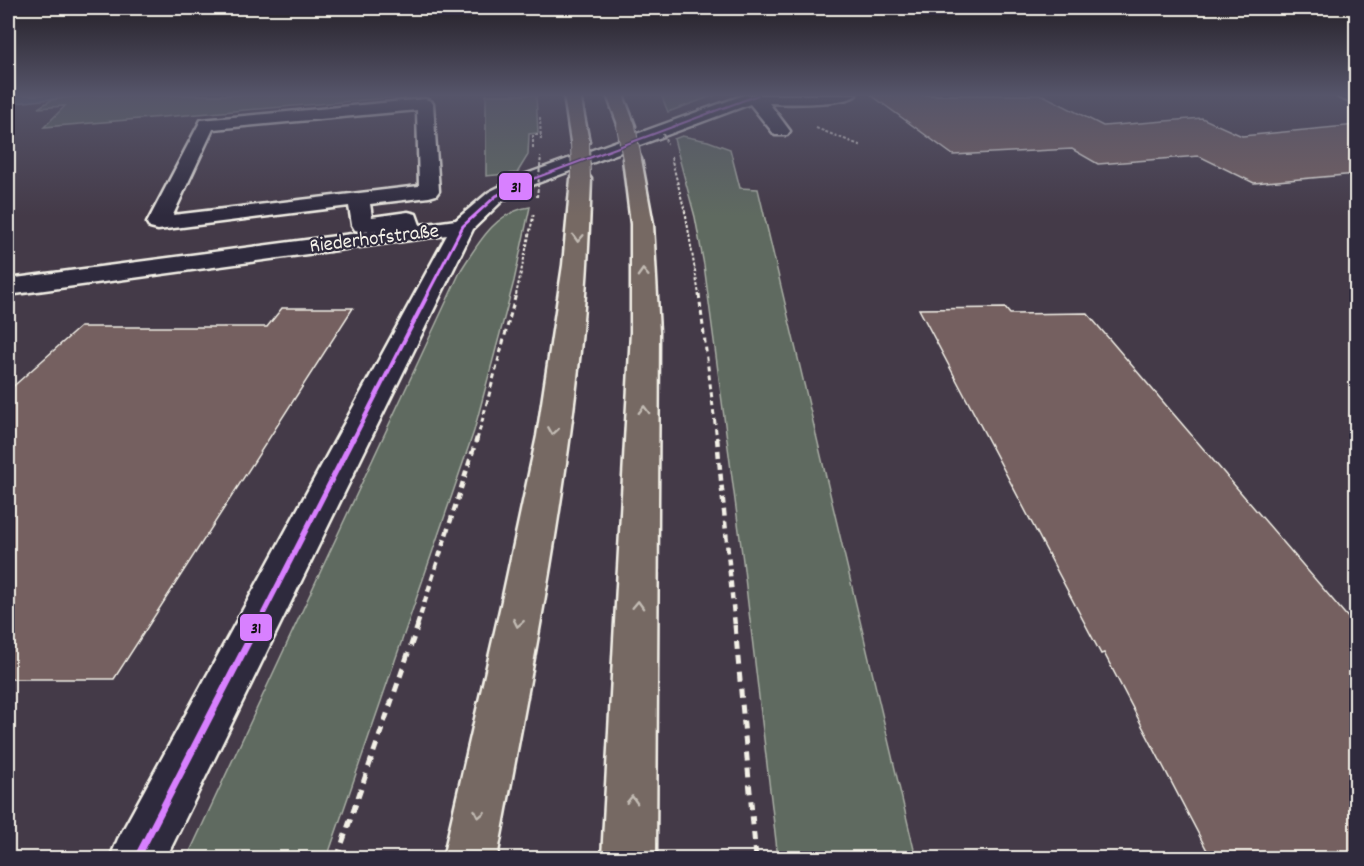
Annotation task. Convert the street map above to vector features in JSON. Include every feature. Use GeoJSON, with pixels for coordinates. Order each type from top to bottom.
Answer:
{"type":"FeatureCollection","features":[{"type":"Feature","properties":{"kind":"highway"},"geometry":{"type":"LineString","coordinates":[[470,858],[538,524],[562,378],[578,254],[581,179],[579,135]]}},
{"type":"Feature","properties":{"kind":"highway"},"geometry":{"type":"LineString","coordinates":[[628,135],[642,224],[645,332],[629,858]]}},
{"type":"Feature","properties":{"kind":"street"},"geometry":{"type":"LineString","coordinates":[[201,135],[158,223],[429,191],[426,135]]}},
{"type":"Feature","properties":{"kind":"street"},"geometry":{"type":"LineString","coordinates":[[463,226],[496,196],[528,180],[650,135]]}},
{"type":"Feature","properties":{"kind":"street"},"geometry":{"type":"LineString","coordinates":[[358,199],[363,225],[408,219],[409,232]]}},
{"type":"Feature","properties":{"kind":"street","name":"Riederhofstraße"},"geometry":{"type":"LineString","coordinates":[[8,287],[463,226]]}},
{"type":"Feature","properties":{"kind":"street","name":"Riederhofstraße"},"geometry":{"type":"LineString","coordinates":[[137,858],[463,226]]}},
{"type":"Feature","properties":{"kind":"path"},"geometry":{"type":"LineString","coordinates":[[541,135],[541,145]]}},
{"type":"Feature","properties":{"kind":"path"},"geometry":{"type":"LineString","coordinates":[[834,135],[862,146]]}},
{"type":"Feature","properties":{"kind":"path"},"geometry":{"type":"LineString","coordinates":[[667,144],[692,252],[702,322],[716,437],[756,858]]}},
{"type":"Feature","properties":{"kind":"path"},"geometry":{"type":"LineString","coordinates":[[337,858],[453,520],[510,321],[537,197],[541,156]]}},
{"type":"Feature","properties":{"kind":"green space"},"geometry":{"type":"Polygon","coordinates":[[[486,135],[529,135],[528,155],[517,173],[486,176],[486,135]]]}},
{"type":"Feature","properties":{"kind":"green space"},"geometry":{"type":"Polygon","coordinates":[[[682,136],[708,141],[730,149],[740,188],[758,189],[916,858],[778,858],[743,561],[704,265],[695,217],[674,139],[682,136]]]}},
{"type":"Feature","properties":{"kind":"green space"},"geometry":{"type":"Polygon","coordinates":[[[530,207],[514,281],[474,431],[327,858],[187,858],[461,270],[489,230],[507,215],[530,207]]]}},
{"type":"Feature","properties":{"kind":"building"},"geometry":{"type":"Polygon","coordinates":[[[926,135],[1356,135],[1356,174],[1254,183],[1199,156],[1098,164],[1072,149],[953,155],[926,135]]]}},
{"type":"Feature","properties":{"kind":"building"},"geometry":{"type":"Polygon","coordinates":[[[282,308],[353,308],[114,679],[8,679],[8,391],[80,327],[267,327],[282,308]]]}},
{"type":"Feature","properties":{"kind":"building"},"geometry":{"type":"Polygon","coordinates":[[[1005,308],[1010,314],[1087,313],[1356,627],[1356,858],[1211,858],[919,309],[1005,308]]]}},
{"type":"Feature","properties":{"kind":"transit line","name":"31"},"geometry":{"type":"LineString","coordinates":[[137,858],[463,226],[496,196],[528,180],[649,135]]}}]}
